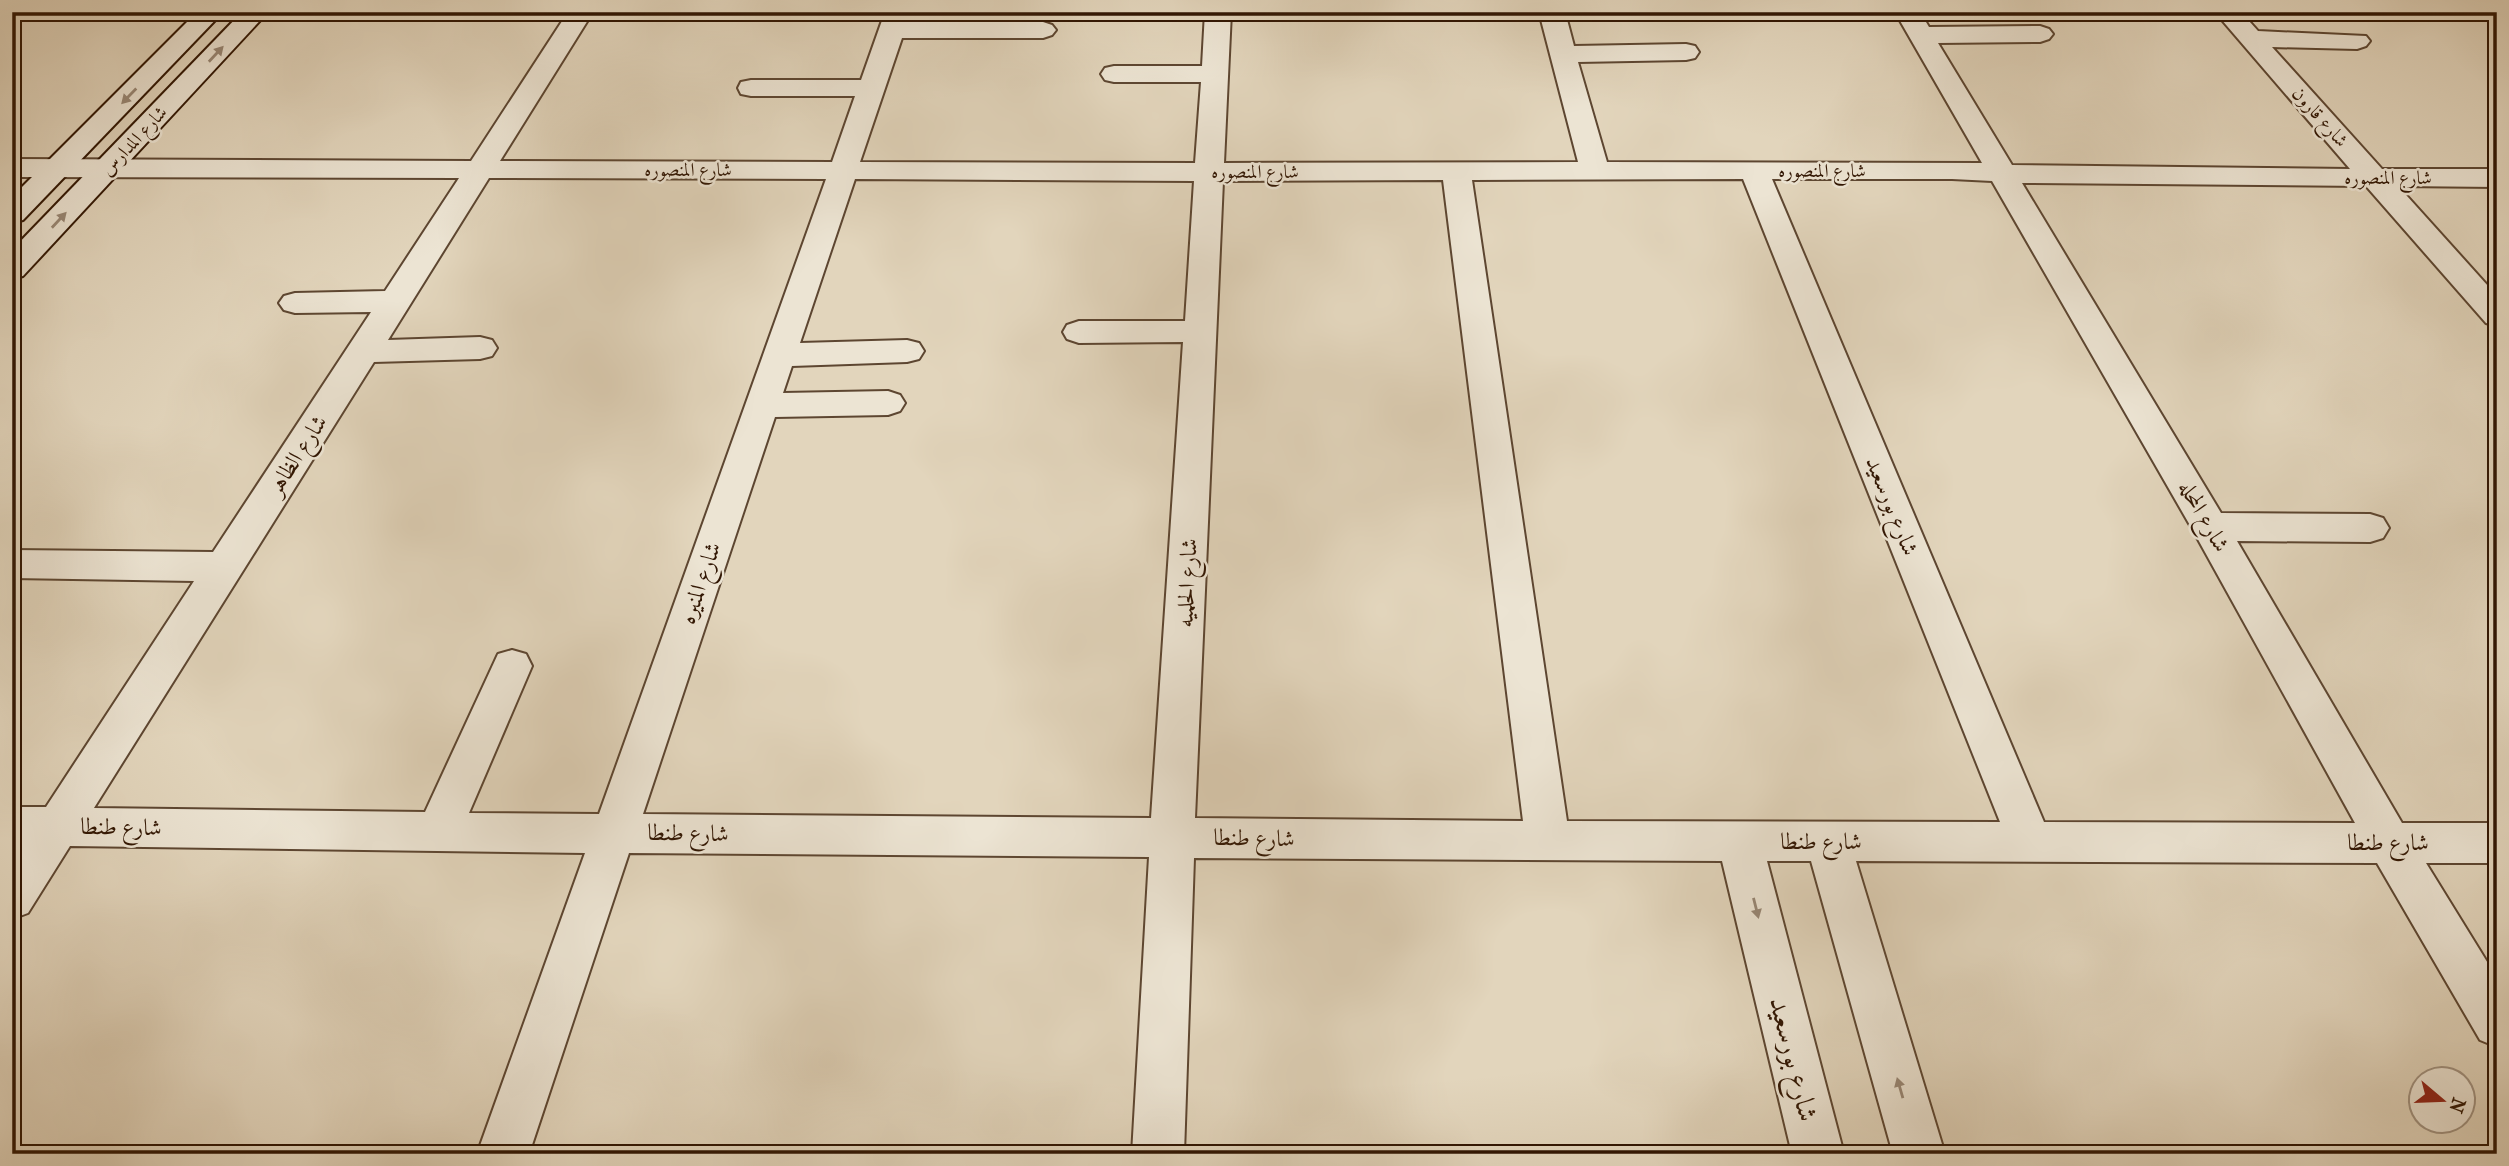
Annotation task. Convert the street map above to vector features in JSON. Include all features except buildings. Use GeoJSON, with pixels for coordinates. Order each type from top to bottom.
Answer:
{"type":"FeatureCollection","features":[{"type":"Feature","properties":{"kind":"street","name":"شارع المدارس"},"geometry":{"type":"LineString","coordinates":[[12,214],[211,12]]}},
{"type":"Feature","properties":{"kind":"street","name":"شارع المدارس"},"geometry":{"type":"LineString","coordinates":[[12,269],[256,12]]}},
{"type":"Feature","properties":{"kind":"street","name":"شارع الظاهر"},"geometry":{"type":"LineString","coordinates":[[12,898],[581,12]]}},
{"type":"Feature","properties":{"kind":"street","name":"شارع الحلميه"},"geometry":{"type":"LineString","coordinates":[[1158,1154],[1172,837],[1218,12]]}},
{"type":"Feature","properties":{"kind":"street"},"geometry":{"type":"LineString","coordinates":[[1552,12],[1595,172]]}},
{"type":"Feature","properties":{"kind":"street","name":"شارع قارون"},"geometry":{"type":"LineString","coordinates":[[2227,12],[2497,316]]}},
{"type":"Feature","properties":{"kind":"street"},"geometry":{"type":"LineString","coordinates":[[895,21],[1043,30]]}},
{"type":"Feature","properties":{"kind":"street","name":"شارع المنيره"},"geometry":{"type":"LineString","coordinates":[[503,1154],[895,21]]}},
{"type":"Feature","properties":{"kind":"street"},"geometry":{"type":"LineString","coordinates":[[1914,24],[2040,34]]}},
{"type":"Feature","properties":{"kind":"street","name":"شارع المحله"},"geometry":{"type":"LineString","coordinates":[[1914,24],[2210,527],[2389,842],[2497,1023]]}},
{"type":"Feature","properties":{"kind":"street"},"geometry":{"type":"LineString","coordinates":[[2251,39],[2357,41]]}},
{"type":"Feature","properties":{"kind":"street"},"geometry":{"type":"LineString","coordinates":[[1563,54],[1686,52]]}},
{"type":"Feature","properties":{"kind":"street"},"geometry":{"type":"LineString","coordinates":[[1114,74],[1214,74]]}},
{"type":"Feature","properties":{"kind":"street"},"geometry":{"type":"LineString","coordinates":[[751,88],[872,88]]}},
{"type":"Feature","properties":{"kind":"street","name":"شارع المنصوره"},"geometry":{"type":"LineString","coordinates":[[12,168],[1210,172],[1968,170],[2046,176],[2497,178]]}},
{"type":"Feature","properties":{"kind":"street","name":"شارع بورسعيد"},"geometry":{"type":"LineString","coordinates":[[1754,171],[2029,840]]}},
{"type":"Feature","properties":{"kind":"street"},"geometry":{"type":"LineString","coordinates":[[1456,172],[1548,841]]}},
{"type":"Feature","properties":{"kind":"street"},"geometry":{"type":"LineString","coordinates":[[295,303],[396,301]]}},
{"type":"Feature","properties":{"kind":"street"},"geometry":{"type":"LineString","coordinates":[[1079,332],[1201,331]]}},
{"type":"Feature","properties":{"kind":"street"},"geometry":{"type":"LineString","coordinates":[[364,351],[480,348]]}},
{"type":"Feature","properties":{"kind":"street"},"geometry":{"type":"LineString","coordinates":[[779,355],[907,351]]}},
{"type":"Feature","properties":{"kind":"street"},"geometry":{"type":"LineString","coordinates":[[762,405],[888,403]]}},
{"type":"Feature","properties":{"kind":"street"},"geometry":{"type":"LineString","coordinates":[[2210,527],[2370,528]]}},
{"type":"Feature","properties":{"kind":"street"},"geometry":{"type":"LineString","coordinates":[[12,564],[225,567]]}},
{"type":"Feature","properties":{"kind":"street"},"geometry":{"type":"LineString","coordinates":[[438,832],[512,666]]}},
{"type":"Feature","properties":{"kind":"street","name":"شارع طنطا"},"geometry":{"type":"LineString","coordinates":[[12,826],[1548,841],[2497,843]]}},
{"type":"Feature","properties":{"kind":"street"},"geometry":{"type":"LineString","coordinates":[[1828,841],[1919,1154]]}},
{"type":"Feature","properties":{"kind":"street","name":"شارع بورسعيد"},"geometry":{"type":"LineString","coordinates":[[1740,842],[1818,1154]]}}]}
